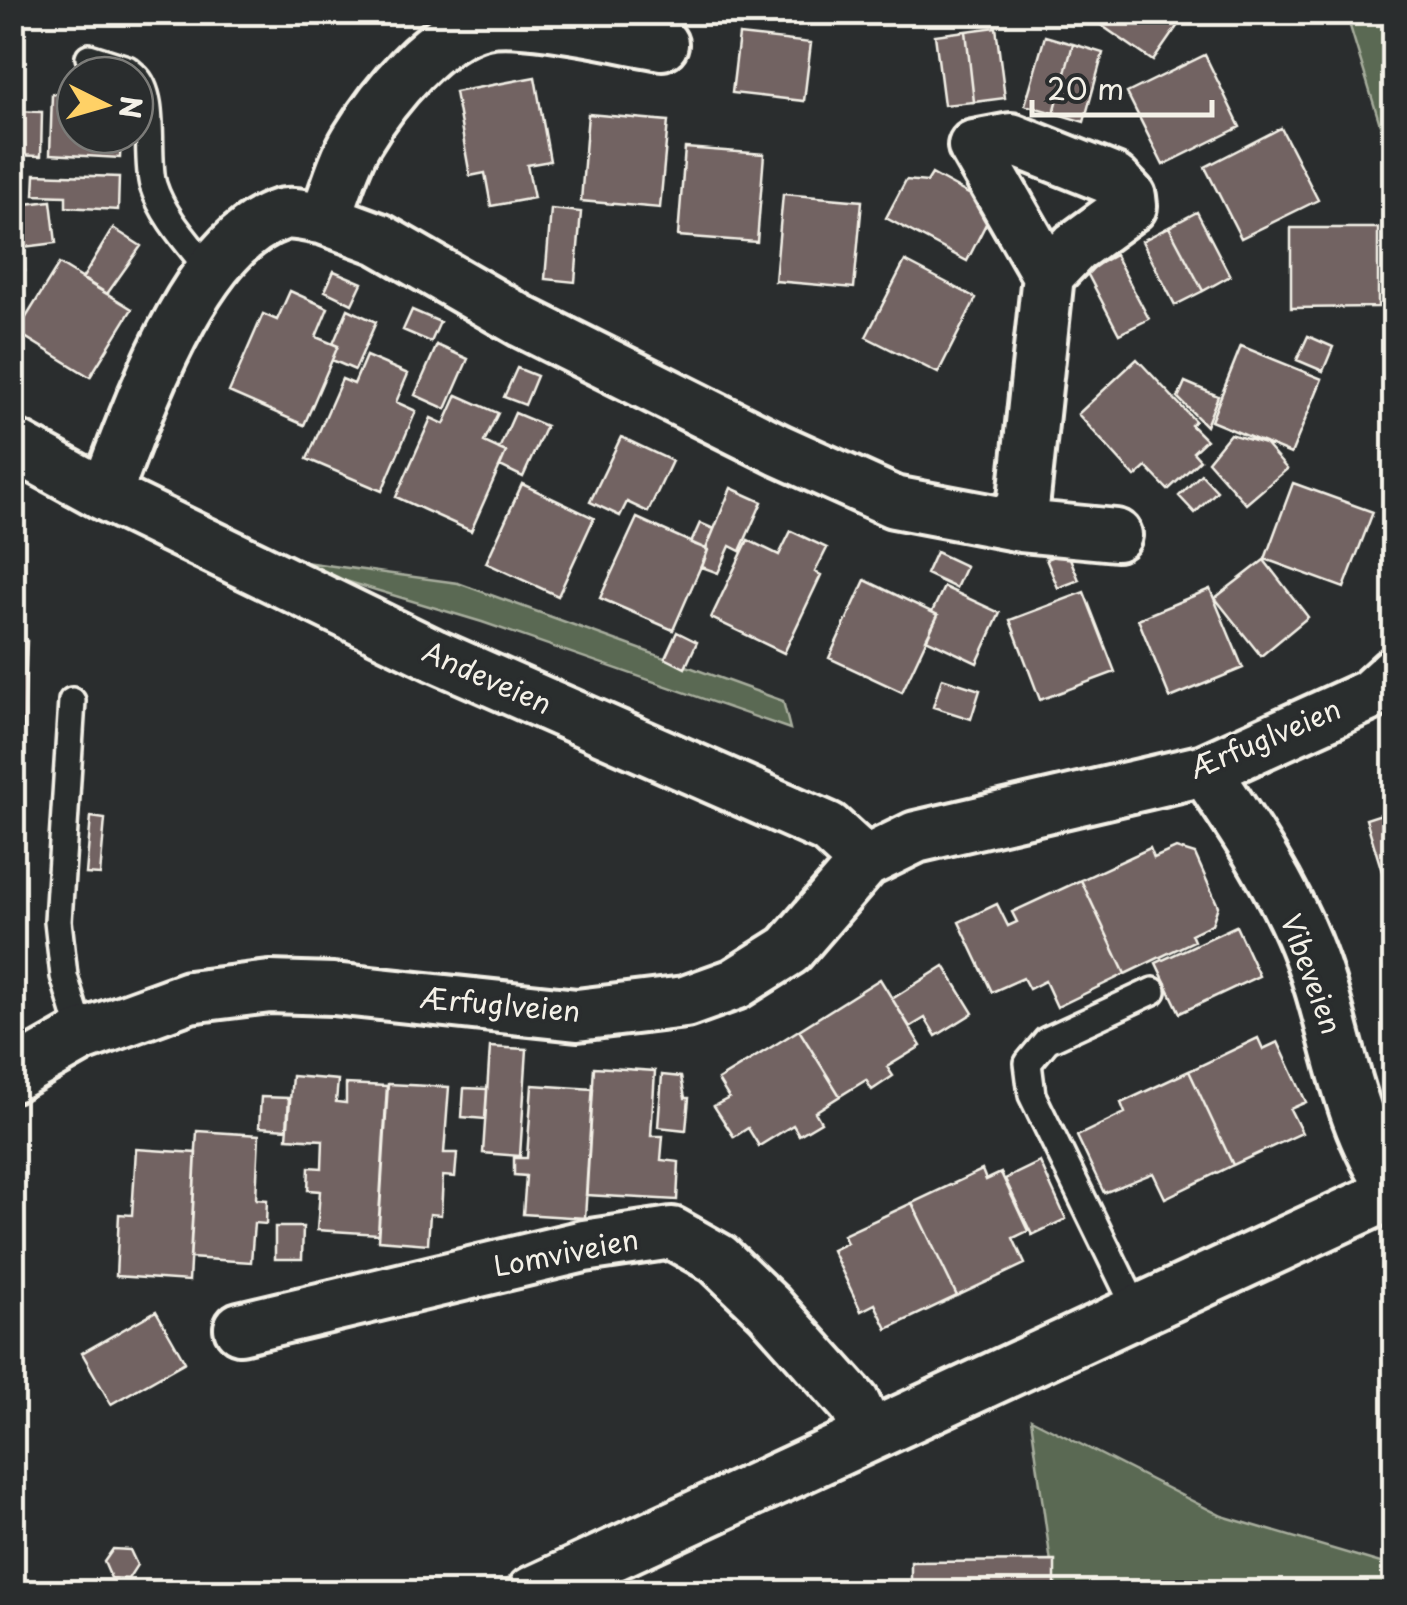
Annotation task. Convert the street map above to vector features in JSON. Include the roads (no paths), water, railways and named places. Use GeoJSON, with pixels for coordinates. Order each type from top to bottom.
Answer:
{"type":"FeatureCollection","features":[{"type":"Feature","properties":{"kind":"street"},"geometry":{"type":"LineString","coordinates":[[325,219],[355,142],[408,71],[454,21],[534,23],[662,44]]}},
{"type":"Feature","properties":{"kind":"street"},"geometry":{"type":"LineString","coordinates":[[105,495],[160,357],[210,271],[249,230],[284,213],[325,219],[379,238],[523,322],[779,450],[894,502],[1021,526],[1116,535]]}},
{"type":"Feature","properties":{"kind":"street"},"geometry":{"type":"LineString","coordinates":[[1021,526],[1048,276]]}},
{"type":"Feature","properties":{"kind":"street","name":"Andeveien"},"geometry":{"type":"LineString","coordinates":[[12,444],[105,495],[434,655],[828,828],[864,862]]}},
{"type":"Feature","properties":{"kind":"street","name":"Ærfuglveien"},"geometry":{"type":"LineString","coordinates":[[12,1076],[82,1036],[189,997],[270,987],[332,988],[577,1015],[685,1002],[735,984],[789,950],[864,862],[916,837],[1205,770],[1370,695],[1394,673]]}},
{"type":"Feature","properties":{"kind":"street","name":"Vibeveien"},"geometry":{"type":"LineString","coordinates":[[1205,770],[1265,860],[1306,944],[1362,1130],[1394,1187]]}},
{"type":"Feature","properties":{"kind":"street"},"geometry":{"type":"LineString","coordinates":[[533,1592],[1373,1202],[1394,1187]]}},
{"type":"Feature","properties":{"kind":"street","name":"Lomviveien"},"geometry":{"type":"LineString","coordinates":[[240,1328],[584,1246],[672,1233],[718,1260],[769,1308],[854,1403],[869,1435]]}},
{"type":"Feature","properties":{"kind":"lane"},"geometry":{"type":"LineString","coordinates":[[150,155],[152,183],[166,213],[210,271]]}},
{"type":"Feature","properties":{"kind":"lane"},"geometry":{"type":"LineString","coordinates":[[72,701],[58,921],[64,976],[82,1036]]}},
{"type":"Feature","properties":{"kind":"lane"},"geometry":{"type":"LineString","coordinates":[[1137,1311],[1032,1095],[1028,1063],[1046,1040],[1153,991]]}}]}
